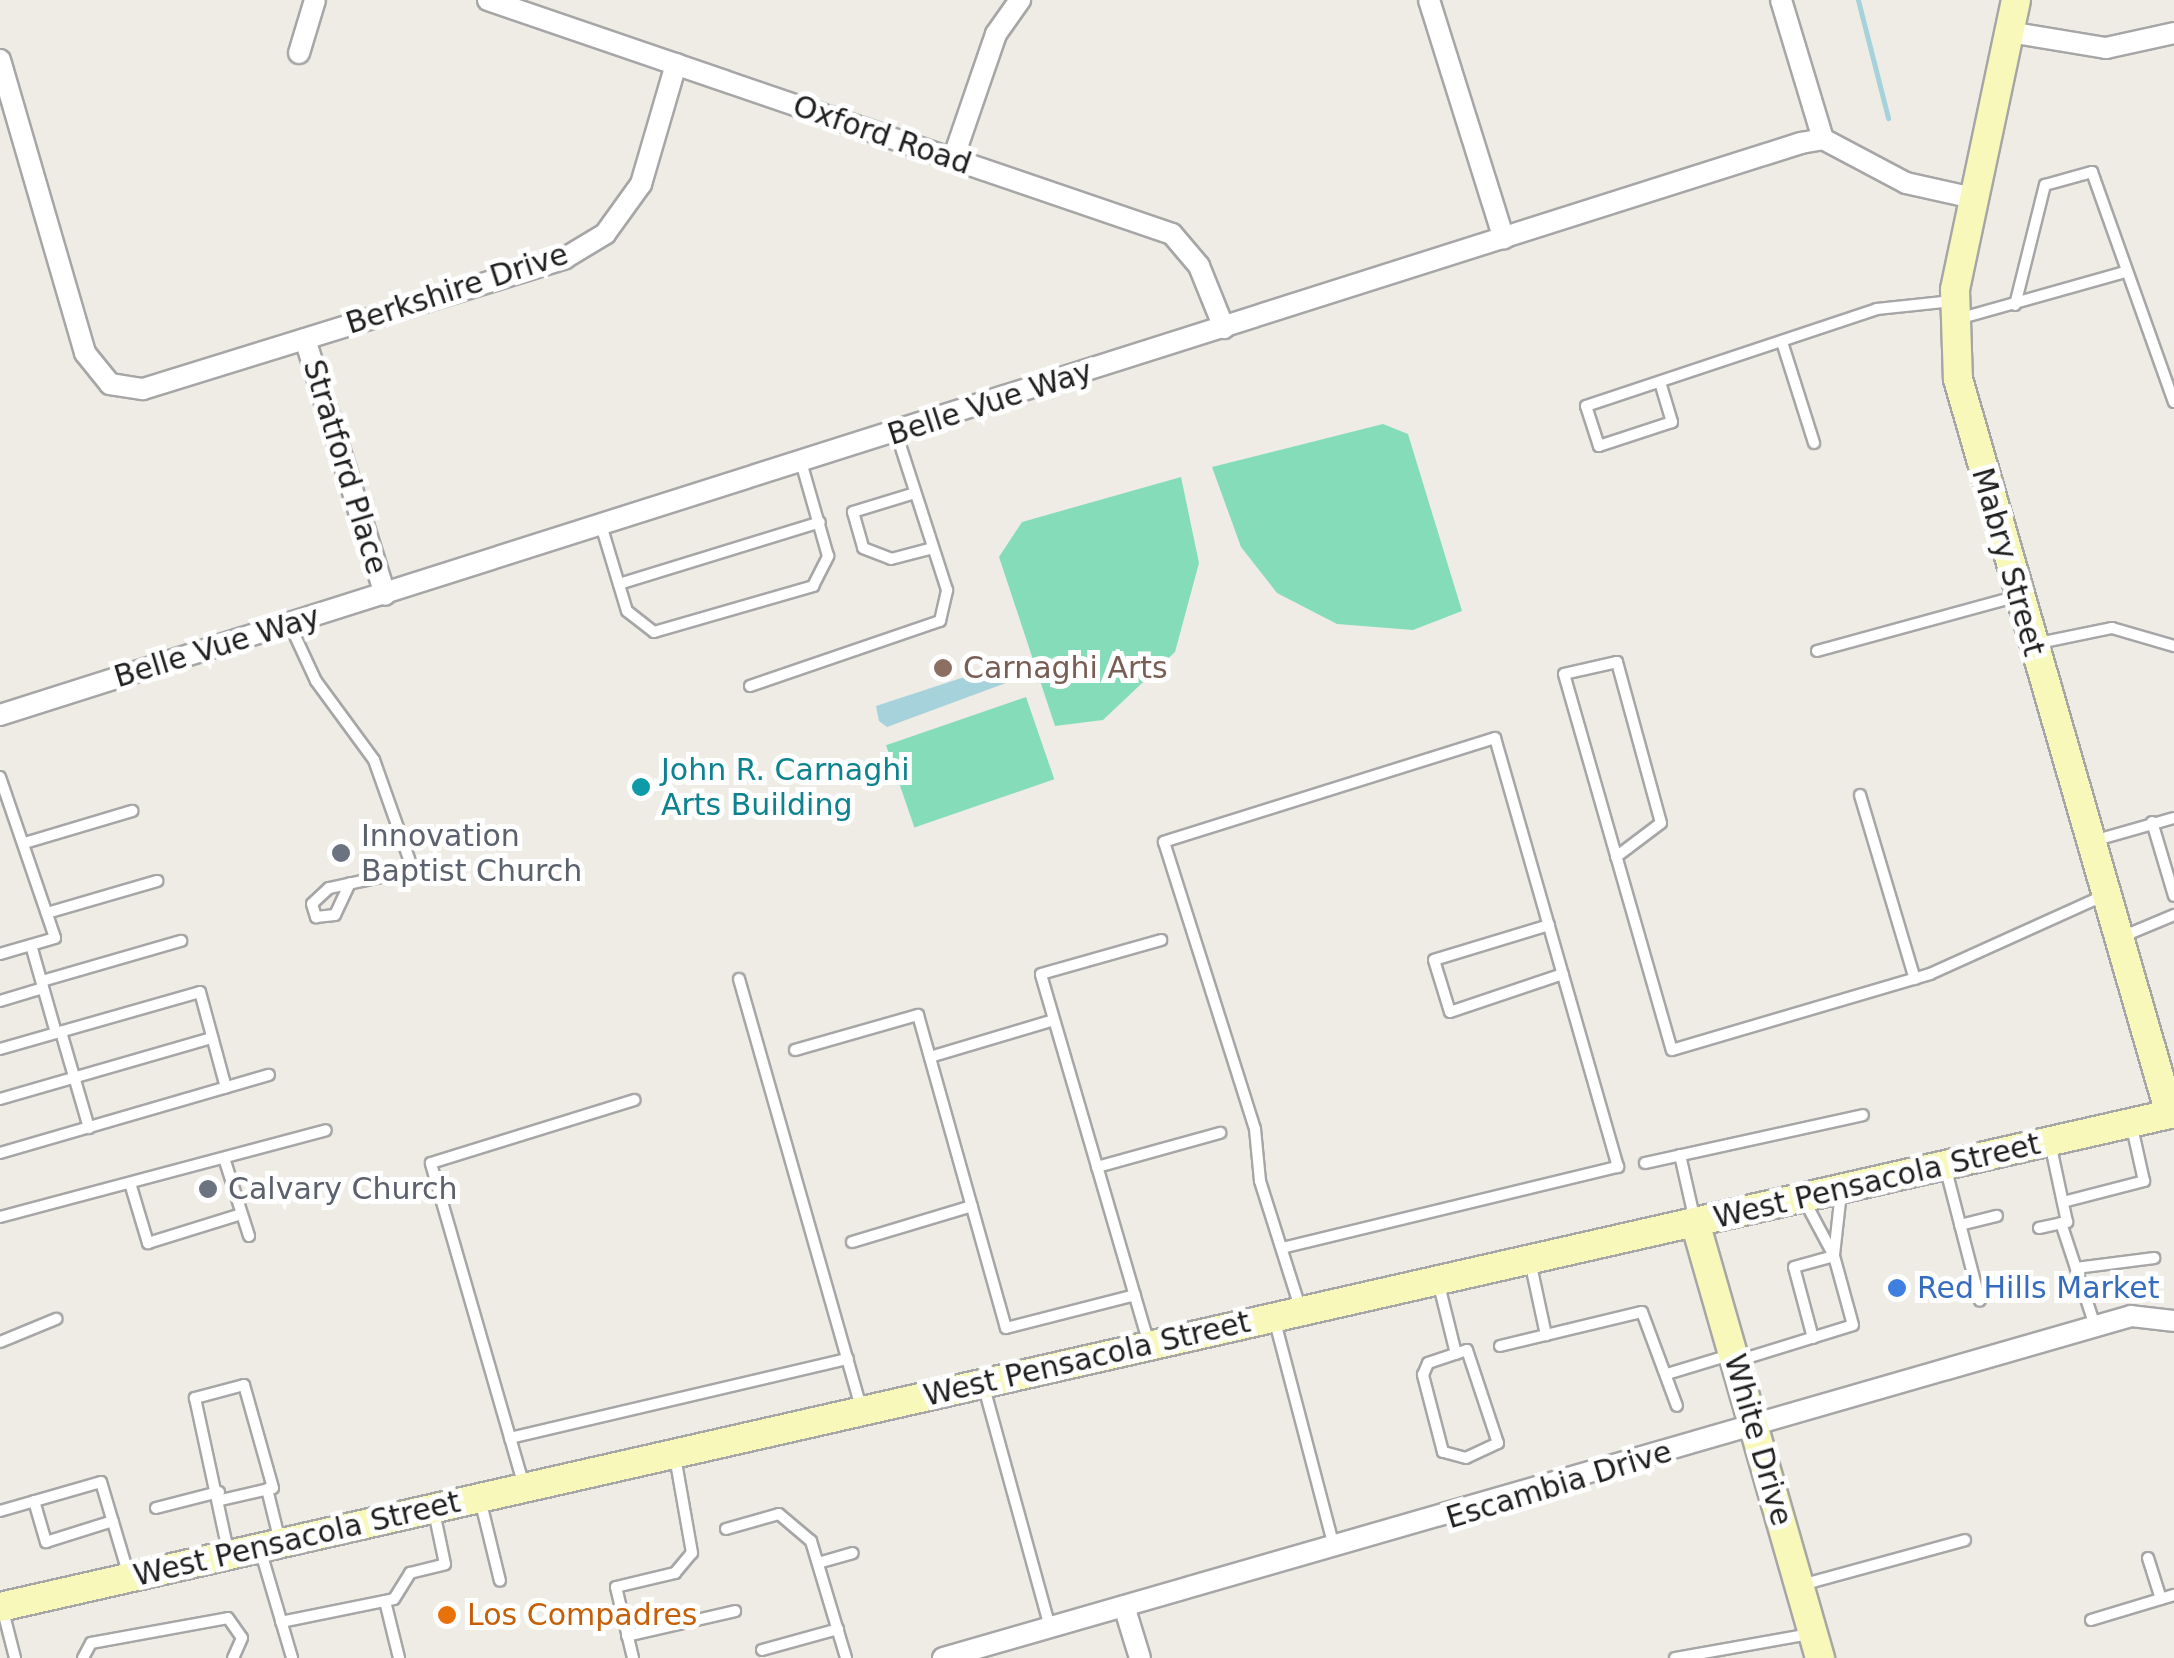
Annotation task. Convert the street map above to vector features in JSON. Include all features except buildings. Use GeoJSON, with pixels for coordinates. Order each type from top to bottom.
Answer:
{"type":"FeatureCollection","features":[{"type":"Feature","properties":{"kind":"main road","name":"Mabry Street"},"geometry":{"type":"LineString","coordinates":[[2016,0],[1973,198],[1954,310],[1965,417],[2172,1113]]}},
{"type":"Feature","properties":{"kind":"main road","name":"West Pensacola Street"},"geometry":{"type":"LineString","coordinates":[[0,1604],[2172,1113]]}},
{"type":"Feature","properties":{"kind":"main road","name":"White Drive"},"geometry":{"type":"LineString","coordinates":[[1695,1222],[1817,1646]]}},
{"type":"Feature","properties":{"kind":"street"},"geometry":{"type":"LineString","coordinates":[[299,53],[315,0]]}},
{"type":"Feature","properties":{"kind":"street","name":"Oxford Road"},"geometry":{"type":"LineString","coordinates":[[488,0],[1172,234],[1199,266],[1224,328]]}},
{"type":"Feature","properties":{"kind":"street"},"geometry":{"type":"LineString","coordinates":[[954,160],[996,34],[1020,0]]}},
{"type":"Feature","properties":{"kind":"street"},"geometry":{"type":"LineString","coordinates":[[1429,0],[1504,239]]}},
{"type":"Feature","properties":{"kind":"street"},"geometry":{"type":"LineString","coordinates":[[1781,0],[1822,139],[1906,183],[1973,198]]}},
{"type":"Feature","properties":{"kind":"street"},"geometry":{"type":"LineString","coordinates":[[2010,32],[2106,48],[2174,32]]}},
{"type":"Feature","properties":{"kind":"street","name":"Berkshire Drive"},"geometry":{"type":"LineString","coordinates":[[0,60],[86,354],[110,384],[127,388],[305,339],[565,258],[604,234],[641,184],[676,64]]}},
{"type":"Feature","properties":{"kind":"street","name":"Belle Vue Way"},"geometry":{"type":"LineString","coordinates":[[0,715],[1822,139]]}},
{"type":"Feature","properties":{"kind":"street","name":"Stratford Place"},"geometry":{"type":"LineString","coordinates":[[305,339],[384,595]]}},
{"type":"Feature","properties":{"kind":"street","name":"Escambia Drive"},"geometry":{"type":"LineString","coordinates":[[943,1658],[2095,1326],[2151,1314],[2174,1321]]}},
{"type":"Feature","properties":{"kind":"street"},"geometry":{"type":"LineString","coordinates":[[1124,1606],[1140,1658]]}},
{"type":"Feature","properties":{"kind":"lane"},"geometry":{"type":"LineString","coordinates":[[2016,305],[2045,185],[2092,172],[2174,402]]}},
{"type":"Feature","properties":{"kind":"lane"},"geometry":{"type":"LineString","coordinates":[[1660,382],[1672,422],[1599,446],[1586,406],[1877,309],[1954,310],[2016,305],[2125,272]]}},
{"type":"Feature","properties":{"kind":"lane"},"geometry":{"type":"LineString","coordinates":[[1782,342],[1814,443]]}},
{"type":"Feature","properties":{"kind":"lane"},"geometry":{"type":"LineString","coordinates":[[750,686],[928,630],[947,610],[933,548],[896,432]]}},
{"type":"Feature","properties":{"kind":"lane"},"geometry":{"type":"LineString","coordinates":[[601,525],[619,584],[642,628],[670,631],[824,579],[820,522],[801,462]]}},
{"type":"Feature","properties":{"kind":"lane"},"geometry":{"type":"LineString","coordinates":[[915,493],[853,512],[863,548],[890,560],[933,548]]}},
{"type":"Feature","properties":{"kind":"lane"},"geometry":{"type":"LineString","coordinates":[[619,584],[820,522]]}},
{"type":"Feature","properties":{"kind":"lane"},"geometry":{"type":"LineString","coordinates":[[1817,651],[2018,596]]}},
{"type":"Feature","properties":{"kind":"lane"},"geometry":{"type":"LineString","coordinates":[[290,624],[316,681],[374,760],[413,870],[350,884]]}},
{"type":"Feature","properties":{"kind":"lane"},"geometry":{"type":"LineString","coordinates":[[2032,644],[2112,628],[2174,646]]}},
{"type":"Feature","properties":{"kind":"lane"},"geometry":{"type":"LineString","coordinates":[[1616,857],[1661,823],[1617,662],[1564,674],[1616,857],[1672,1050],[1916,978],[2106,894]]}},
{"type":"Feature","properties":{"kind":"lane"},"geometry":{"type":"LineString","coordinates":[[1282,1248],[1618,1167],[1495,738],[1164,842],[1255,1130],[1282,1248],[1302,1311]]}},
{"type":"Feature","properties":{"kind":"lane"},"geometry":{"type":"LineString","coordinates":[[0,777],[28,842],[55,938],[0,954]]}},
{"type":"Feature","properties":{"kind":"lane"},"geometry":{"type":"LineString","coordinates":[[1860,794],[1916,978]]}},
{"type":"Feature","properties":{"kind":"lane"},"geometry":{"type":"LineString","coordinates":[[28,842],[132,812]]}},
{"type":"Feature","properties":{"kind":"lane"},"geometry":{"type":"LineString","coordinates":[[2090,842],[2174,818]]}},
{"type":"Feature","properties":{"kind":"lane"},"geometry":{"type":"LineString","coordinates":[[2152,822],[2174,896]]}},
{"type":"Feature","properties":{"kind":"lane"},"geometry":{"type":"LineString","coordinates":[[48,913],[157,881]]}},
{"type":"Feature","properties":{"kind":"lane"},"geometry":{"type":"LineString","coordinates":[[2118,938],[2174,916]]}},
{"type":"Feature","properties":{"kind":"lane"},"geometry":{"type":"LineString","coordinates":[[1549,925],[1434,960],[1450,1012],[1563,974]]}},
{"type":"Feature","properties":{"kind":"lane"},"geometry":{"type":"LineString","coordinates":[[1149,1345],[1041,974],[1161,940]]}},
{"type":"Feature","properties":{"kind":"lane"},"geometry":{"type":"LineString","coordinates":[[0,1001],[181,941]]}},
{"type":"Feature","properties":{"kind":"lane"},"geometry":{"type":"LineString","coordinates":[[32,945],[89,1128]]}},
{"type":"Feature","properties":{"kind":"lane"},"geometry":{"type":"LineString","coordinates":[[739,978],[862,1410]]}},
{"type":"Feature","properties":{"kind":"lane"},"geometry":{"type":"LineString","coordinates":[[0,1049],[200,992],[226,1088]]}},
{"type":"Feature","properties":{"kind":"lane"},"geometry":{"type":"LineString","coordinates":[[795,1050],[918,1014],[1006,1328],[1135,1295]]}},
{"type":"Feature","properties":{"kind":"lane"},"geometry":{"type":"LineString","coordinates":[[930,1058],[1054,1020]]}},
{"type":"Feature","properties":{"kind":"lane"},"geometry":{"type":"LineString","coordinates":[[0,1099],[212,1038]]}},
{"type":"Feature","properties":{"kind":"lane"},"geometry":{"type":"LineString","coordinates":[[0,1154],[269,1076]]}},
{"type":"Feature","properties":{"kind":"lane"},"geometry":{"type":"LineString","coordinates":[[524,1487],[432,1163],[634,1100]]}},
{"type":"Feature","properties":{"kind":"lane"},"geometry":{"type":"LineString","coordinates":[[1645,1162],[1863,1115]]}},
{"type":"Feature","properties":{"kind":"lane"},"geometry":{"type":"LineString","coordinates":[[2063,1202],[2144,1181],[2131,1123]]}},
{"type":"Feature","properties":{"kind":"lane"},"geometry":{"type":"LineString","coordinates":[[0,1217],[326,1130]]}},
{"type":"Feature","properties":{"kind":"lane"},"geometry":{"type":"LineString","coordinates":[[1098,1168],[1220,1133]]}},
{"type":"Feature","properties":{"kind":"lane"},"geometry":{"type":"LineString","coordinates":[[2050,1141],[2063,1202],[2061,1223],[2095,1326]]}},
{"type":"Feature","properties":{"kind":"lane"},"geometry":{"type":"LineString","coordinates":[[1680,1155],[1695,1222]]}},
{"type":"Feature","properties":{"kind":"lane"},"geometry":{"type":"LineString","coordinates":[[224,1158],[248,1236]]}},
{"type":"Feature","properties":{"kind":"lane"},"geometry":{"type":"LineString","coordinates":[[1944,1165],[1980,1301]]}},
{"type":"Feature","properties":{"kind":"lane"},"geometry":{"type":"LineString","coordinates":[[130,1183],[148,1242],[241,1214]]}},
{"type":"Feature","properties":{"kind":"lane"},"geometry":{"type":"LineString","coordinates":[[1834,1256],[1841,1189]]}},
{"type":"Feature","properties":{"kind":"lane"},"geometry":{"type":"LineString","coordinates":[[1667,1374],[1853,1326],[1834,1256],[1802,1198]]}},
{"type":"Feature","properties":{"kind":"lane"},"geometry":{"type":"LineString","coordinates":[[852,1242],[972,1206]]}},
{"type":"Feature","properties":{"kind":"lane"},"geometry":{"type":"LineString","coordinates":[[1960,1225],[1997,1216]]}},
{"type":"Feature","properties":{"kind":"lane"},"geometry":{"type":"LineString","coordinates":[[2040,1228],[2061,1223]]}},
{"type":"Feature","properties":{"kind":"lane"},"geometry":{"type":"LineString","coordinates":[[1812,1338],[1794,1267],[1834,1256]]}},
{"type":"Feature","properties":{"kind":"lane"},"geometry":{"type":"LineString","coordinates":[[2076,1268],[2154,1258]]}},
{"type":"Feature","properties":{"kind":"lane"},"geometry":{"type":"LineString","coordinates":[[1530,1260],[1546,1335]]}},
{"type":"Feature","properties":{"kind":"lane"},"geometry":{"type":"LineString","coordinates":[[1438,1280],[1456,1354]]}},
{"type":"Feature","properties":{"kind":"lane"},"geometry":{"type":"LineString","coordinates":[[1500,1346],[1642,1312],[1676,1406]]}},
{"type":"Feature","properties":{"kind":"lane"},"geometry":{"type":"LineString","coordinates":[[1273,1317],[1334,1546]]}},
{"type":"Feature","properties":{"kind":"lane"},"geometry":{"type":"LineString","coordinates":[[0,1342],[56,1319]]}},
{"type":"Feature","properties":{"kind":"lane"},"geometry":{"type":"LineString","coordinates":[[1467,1350],[1498,1443],[1466,1458],[1443,1452],[1423,1375],[1428,1363],[1456,1354],[1467,1350]]}},
{"type":"Feature","properties":{"kind":"lane"},"geometry":{"type":"LineString","coordinates":[[510,1438],[848,1360]]}},
{"type":"Feature","properties":{"kind":"lane"},"geometry":{"type":"LineString","coordinates":[[982,1383],[1050,1628]]}},
{"type":"Feature","properties":{"kind":"lane"},"geometry":{"type":"LineString","coordinates":[[229,1554],[220,1496],[195,1398],[244,1385],[267,1489],[281,1622],[292,1658]]}},
{"type":"Feature","properties":{"kind":"lane"},"geometry":{"type":"LineString","coordinates":[[633,1658],[616,1587],[676,1573],[692,1553],[674,1453]]}},
{"type":"Feature","properties":{"kind":"lane"},"geometry":{"type":"LineString","coordinates":[[0,1511],[101,1482],[129,1577]]}},
{"type":"Feature","properties":{"kind":"lane"},"geometry":{"type":"LineString","coordinates":[[156,1508],[267,1489]]}},
{"type":"Feature","properties":{"kind":"lane"},"geometry":{"type":"LineString","coordinates":[[480,1497],[500,1581]]}},
{"type":"Feature","properties":{"kind":"lane"},"geometry":{"type":"LineString","coordinates":[[34,1501],[46,1542],[112,1521]]}},
{"type":"Feature","properties":{"kind":"lane"},"geometry":{"type":"LineString","coordinates":[[281,1622],[385,1601],[410,1573],[445,1564],[433,1508]]}},
{"type":"Feature","properties":{"kind":"lane"},"geometry":{"type":"LineString","coordinates":[[726,1529],[779,1514],[811,1541],[846,1658]]}},
{"type":"Feature","properties":{"kind":"lane"},"geometry":{"type":"LineString","coordinates":[[1800,1586],[1965,1540]]}},
{"type":"Feature","properties":{"kind":"lane"},"geometry":{"type":"LineString","coordinates":[[818,1564],[852,1553]]}},
{"type":"Feature","properties":{"kind":"lane"},"geometry":{"type":"LineString","coordinates":[[2148,1558],[2160,1599]]}},
{"type":"Feature","properties":{"kind":"lane"},"geometry":{"type":"LineString","coordinates":[[2090,1620],[2174,1596]]}},
{"type":"Feature","properties":{"kind":"lane"},"geometry":{"type":"LineString","coordinates":[[385,1601],[399,1658]]}},
{"type":"Feature","properties":{"kind":"lane"},"geometry":{"type":"LineString","coordinates":[[0,1604],[15,1658]]}},
{"type":"Feature","properties":{"kind":"lane"},"geometry":{"type":"LineString","coordinates":[[628,1636],[735,1611]]}},
{"type":"Feature","properties":{"kind":"lane"},"geometry":{"type":"LineString","coordinates":[[83,1658],[91,1643],[228,1618],[242,1638],[233,1658]]}},
{"type":"Feature","properties":{"kind":"lane"},"geometry":{"type":"LineString","coordinates":[[762,1650],[838,1629]]}},
{"type":"Feature","properties":{"kind":"lane"},"geometry":{"type":"LineString","coordinates":[[1675,1658],[1817,1646]]}},
{"type":"Feature","properties":{"kind":"green space"},"geometry":{"type":"Polygon","coordinates":[[[1383,424],[1408,434],[1462,611],[1413,630],[1337,624],[1277,593],[1241,547],[1212,467],[1383,424]]]}},
{"type":"Feature","properties":{"kind":"green space"},"geometry":{"type":"Polygon","coordinates":[[[1181,477],[1199,563],[1175,652],[1103,720],[1055,726],[999,557],[1022,522],[1181,477]]]}},
{"type":"Feature","properties":{"kind":"green space"},"geometry":{"type":"Polygon","coordinates":[[[1026,697],[1054,779],[914,827],[886,745],[1026,697]]]}},
{"type":"Feature","properties":{"kind":"water"},"geometry":{"type":"Polygon","coordinates":[[[1004,664],[1025,676],[887,727],[879,721],[876,706],[1004,664]]]}},
{"type":"Feature","properties":{"kind":"waterway"},"geometry":{"type":"LineString","coordinates":[[1858,0],[1888,118]]}},
{"type":"Feature","properties":{"kind":"place","name":"Carnaghi Arts"},"geometry":{"type":"Point","coordinates":[943,668]}},
{"type":"Feature","properties":{"kind":"place","name":"John R. Carnaghi Arts Building"},"geometry":{"type":"Point","coordinates":[641,787]}},
{"type":"Feature","properties":{"kind":"place","name":"Innovation Baptist Church"},"geometry":{"type":"Point","coordinates":[341,853]}},
{"type":"Feature","properties":{"kind":"place","name":"Calvary Church"},"geometry":{"type":"Point","coordinates":[208,1189]}},
{"type":"Feature","properties":{"kind":"place","name":"Red Hills Market"},"geometry":{"type":"Point","coordinates":[1897,1288]}},
{"type":"Feature","properties":{"kind":"place","name":"Los Compadres"},"geometry":{"type":"Point","coordinates":[447,1615]}}]}
